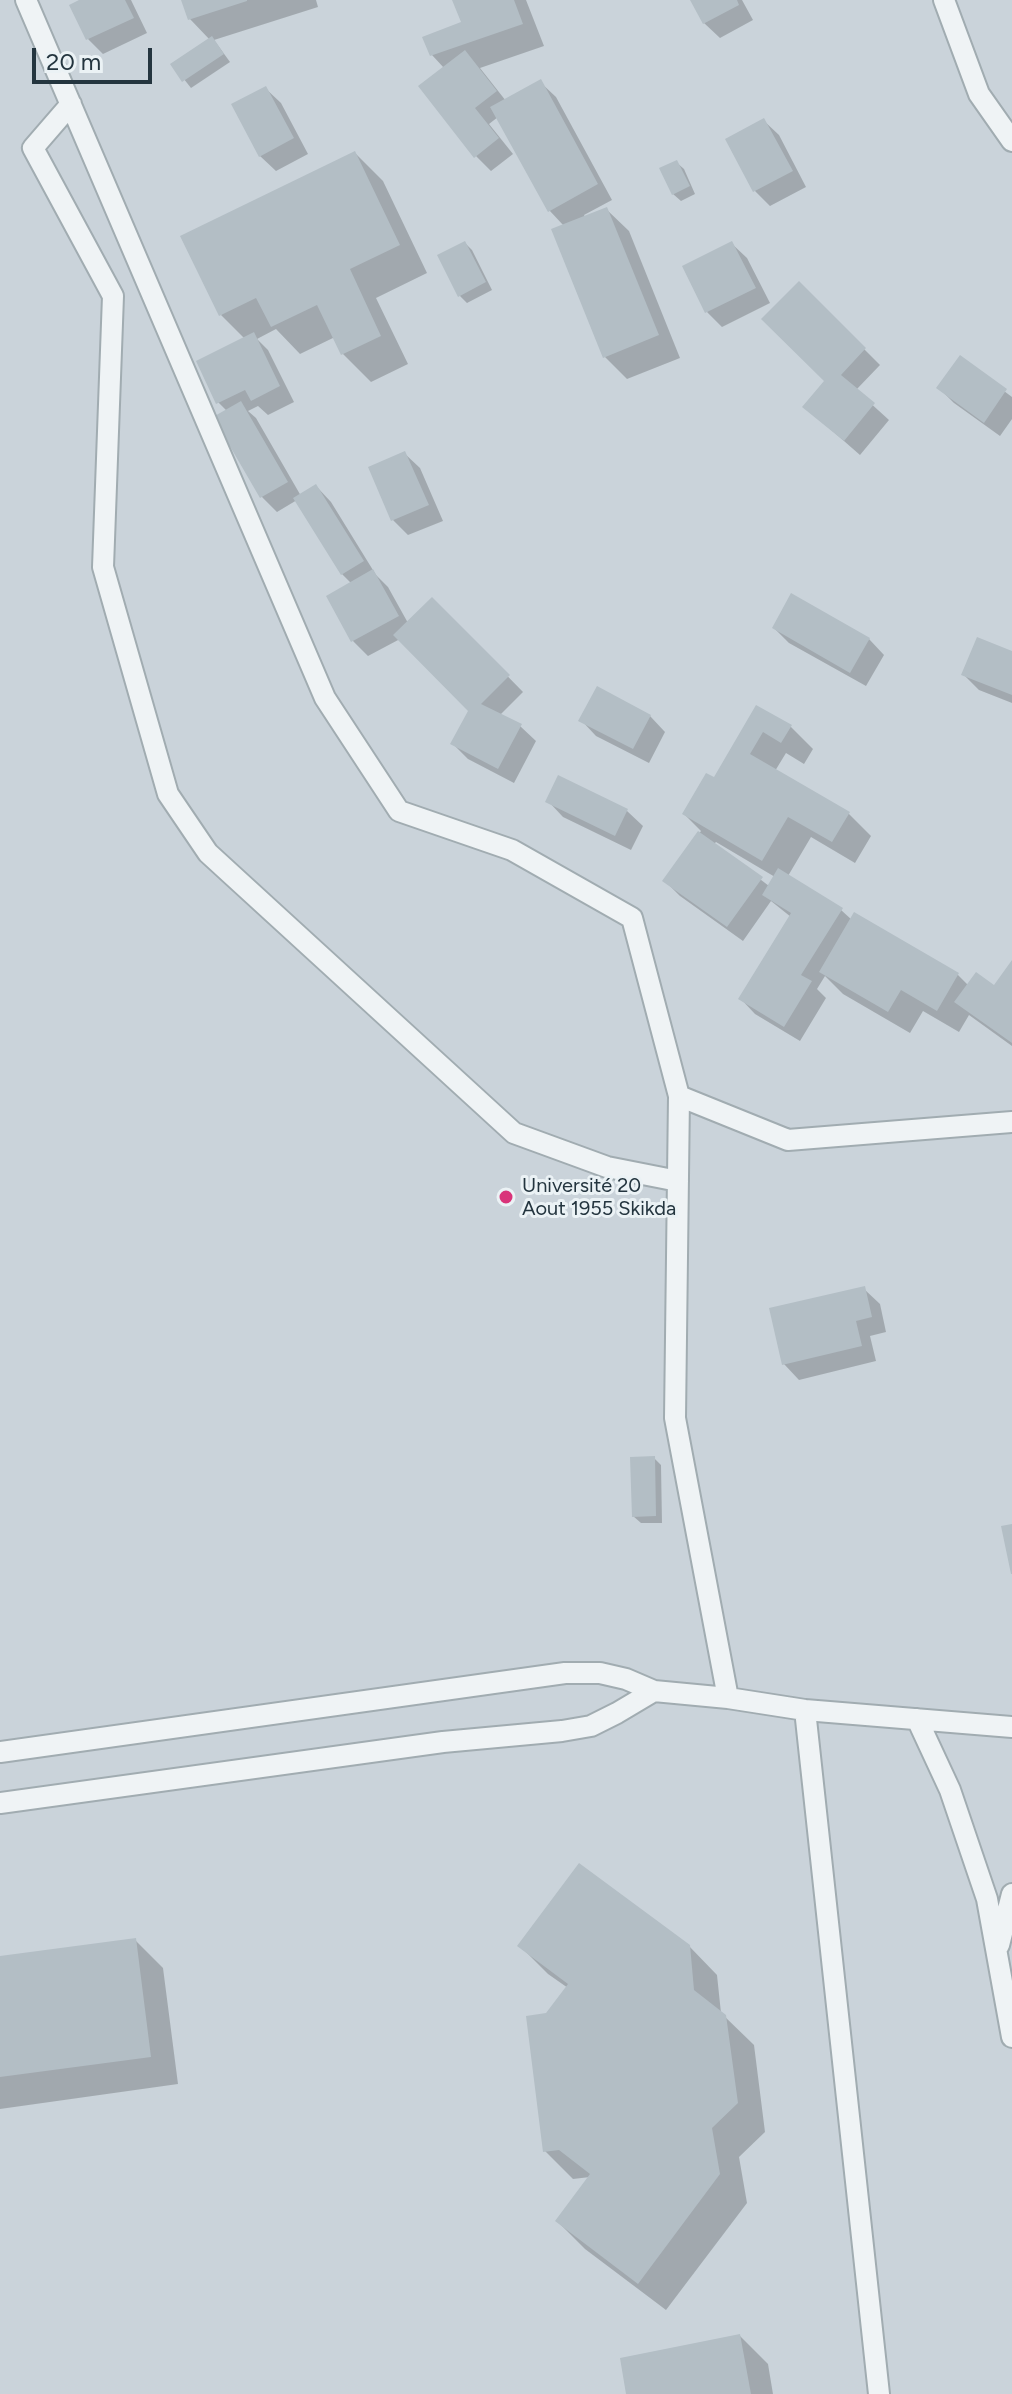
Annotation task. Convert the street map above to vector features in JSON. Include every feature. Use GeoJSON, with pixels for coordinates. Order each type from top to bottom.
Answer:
{"type":"FeatureCollection","features":[{"type":"Feature","properties":{"kind":"lane"},"geometry":{"type":"LineString","coordinates":[[26,0],[325,698],[399,811],[512,850],[632,918],[679,1096],[675,1418],[728,1698]]}},
{"type":"Feature","properties":{"kind":"lane"},"geometry":{"type":"LineString","coordinates":[[944,0],[979,94],[1012,141]]}},
{"type":"Feature","properties":{"kind":"lane"},"geometry":{"type":"LineString","coordinates":[[71,104],[33,148],[113,296],[103,567],[168,794],[208,853],[514,1133],[607,1167],[678,1181]]}},
{"type":"Feature","properties":{"kind":"lane"},"geometry":{"type":"LineString","coordinates":[[679,1096],[788,1140],[1012,1122]]}},
{"type":"Feature","properties":{"kind":"lane"},"geometry":{"type":"LineString","coordinates":[[0,1752],[565,1673],[600,1673],[626,1679],[654,1691],[805,1710],[1012,1727]]}},
{"type":"Feature","properties":{"kind":"lane"},"geometry":{"type":"LineString","coordinates":[[0,1803],[443,1742],[562,1731],[591,1726],[654,1691]]}},
{"type":"Feature","properties":{"kind":"lane"},"geometry":{"type":"LineString","coordinates":[[805,1710],[879,2394]]}},
{"type":"Feature","properties":{"kind":"lane"},"geometry":{"type":"LineString","coordinates":[[917,1719],[955,1803],[987,1899],[1012,2037]]}},
{"type":"Feature","properties":{"kind":"lane"},"geometry":{"type":"LineString","coordinates":[[997,1954],[1012,1894]]}},
{"type":"Feature","properties":{"kind":"shaded area","name":"Université 20 Aout 1955 Skikda"},"geometry":{"type":"Polygon","coordinates":[[[0,0],[1012,0],[1012,2394],[0,2394],[0,0]]]}},
{"type":"Feature","properties":{"kind":"building"},"geometry":{"type":"Polygon","coordinates":[[[79,0],[125,0],[134,18],[86,40],[69,5],[79,0]]]}},
{"type":"Feature","properties":{"kind":"building"},"geometry":{"type":"Polygon","coordinates":[[[181,0],[247,0],[247,1],[188,20],[181,0]]]}},
{"type":"Feature","properties":{"kind":"building"},"geometry":{"type":"Polygon","coordinates":[[[452,0],[514,0],[523,24],[430,56],[422,37],[461,22],[452,0]]]}},
{"type":"Feature","properties":{"kind":"building"},"geometry":{"type":"Polygon","coordinates":[[[690,0],[737,0],[739,5],[703,24],[690,0]]]}},
{"type":"Feature","properties":{"kind":"building"},"geometry":{"type":"Polygon","coordinates":[[[212,36],[224,54],[182,82],[170,64],[212,36]]]}},
{"type":"Feature","properties":{"kind":"building"},"geometry":{"type":"Polygon","coordinates":[[[465,50],[497,91],[475,108],[499,138],[474,158],[418,86],[465,50]]]}},
{"type":"Feature","properties":{"kind":"building"},"geometry":{"type":"Polygon","coordinates":[[[541,79],[598,184],[548,212],[490,107],[541,79]]]}},
{"type":"Feature","properties":{"kind":"building"},"geometry":{"type":"Polygon","coordinates":[[[266,86],[294,138],[259,157],[231,104],[266,86]]]}},
{"type":"Feature","properties":{"kind":"building"},"geometry":{"type":"Polygon","coordinates":[[[764,118],[793,171],[753,192],[725,139],[764,118]]]}},
{"type":"Feature","properties":{"kind":"building"},"geometry":{"type":"Polygon","coordinates":[[[355,151],[400,245],[350,269],[381,336],[341,355],[317,305],[271,327],[256,298],[219,316],[180,236],[355,151]]]}},
{"type":"Feature","properties":{"kind":"building"},"geometry":{"type":"Polygon","coordinates":[[[677,160],[690,186],[672,195],[659,168],[677,160]]]}},
{"type":"Feature","properties":{"kind":"building"},"geometry":{"type":"Polygon","coordinates":[[[607,207],[659,335],[603,358],[551,229],[607,207]]]}},
{"type":"Feature","properties":{"kind":"building"},"geometry":{"type":"Polygon","coordinates":[[[465,241],[486,282],[458,297],[437,255],[465,241]]]}},
{"type":"Feature","properties":{"kind":"building"},"geometry":{"type":"Polygon","coordinates":[[[732,241],[756,288],[705,313],[682,266],[732,241]]]}},
{"type":"Feature","properties":{"kind":"building"},"geometry":{"type":"Polygon","coordinates":[[[799,281],[866,348],[841,375],[875,403],[844,441],[802,407],[824,381],[761,319],[799,281]]]}},
{"type":"Feature","properties":{"kind":"building"},"geometry":{"type":"Polygon","coordinates":[[[254,332],[280,386],[251,401],[245,390],[216,404],[196,361],[254,332]]]}},
{"type":"Feature","properties":{"kind":"building"},"geometry":{"type":"Polygon","coordinates":[[[960,355],[1007,389],[984,423],[936,388],[960,355]]]}},
{"type":"Feature","properties":{"kind":"building"},"geometry":{"type":"Polygon","coordinates":[[[241,401],[288,482],[260,498],[213,417],[241,401]]]}},
{"type":"Feature","properties":{"kind":"building"},"geometry":{"type":"Polygon","coordinates":[[[405,451],[429,505],[391,521],[368,467],[405,451]]]}},
{"type":"Feature","properties":{"kind":"building"},"geometry":{"type":"Polygon","coordinates":[[[316,484],[364,561],[341,575],[293,498],[316,484]]]}},
{"type":"Feature","properties":{"kind":"building"},"geometry":{"type":"Polygon","coordinates":[[[373,569],[399,616],[351,642],[326,596],[373,569]]]}},
{"type":"Feature","properties":{"kind":"building"},"geometry":{"type":"Polygon","coordinates":[[[791,593],[870,638],[850,673],[772,628],[791,593]]]}},
{"type":"Feature","properties":{"kind":"building"},"geometry":{"type":"Polygon","coordinates":[[[432,597],[510,675],[481,704],[522,724],[498,769],[450,744],[468,711],[393,635],[432,597]]]}},
{"type":"Feature","properties":{"kind":"building"},"geometry":{"type":"Polygon","coordinates":[[[977,637],[1012,651],[1012,695],[961,675],[977,637]]]}},
{"type":"Feature","properties":{"kind":"building"},"geometry":{"type":"Polygon","coordinates":[[[597,686],[651,715],[633,749],[578,721],[597,686]]]}},
{"type":"Feature","properties":{"kind":"building"},"geometry":{"type":"Polygon","coordinates":[[[756,705],[792,725],[781,743],[763,732],[750,754],[850,812],[832,842],[788,817],[762,861],[682,814],[706,773],[714,777],[756,705]]]}},
{"type":"Feature","properties":{"kind":"building"},"geometry":{"type":"Polygon","coordinates":[[[558,775],[628,809],[615,836],[545,802],[558,775]]]}},
{"type":"Feature","properties":{"kind":"building"},"geometry":{"type":"Polygon","coordinates":[[[698,831],[763,877],[727,927],[662,881],[698,831]]]}},
{"type":"Feature","properties":{"kind":"building"},"geometry":{"type":"Polygon","coordinates":[[[778,868],[843,908],[801,975],[812,981],[784,1027],[738,999],[791,913],[762,895],[778,868]]]}},
{"type":"Feature","properties":{"kind":"building"},"geometry":{"type":"Polygon","coordinates":[[[854,912],[959,973],[937,1011],[901,990],[888,1012],[819,972],[854,912]]]}},
{"type":"Feature","properties":{"kind":"building"},"geometry":{"type":"Polygon","coordinates":[[[1012,960],[1012,1043],[954,1002],[976,972],[994,985],[1012,960]]]}},
{"type":"Feature","properties":{"kind":"building"},"geometry":{"type":"Polygon","coordinates":[[[865,1286],[872,1317],[856,1321],[862,1346],[782,1365],[769,1308],[865,1286]]]}},
{"type":"Feature","properties":{"kind":"building"},"geometry":{"type":"Polygon","coordinates":[[[655,1456],[656,1516],[632,1517],[630,1457],[655,1456]]]}},
{"type":"Feature","properties":{"kind":"building"},"geometry":{"type":"Polygon","coordinates":[[[1012,1524],[1012,1574],[1011,1574],[1001,1526],[1012,1524]]]}},
{"type":"Feature","properties":{"kind":"building"},"geometry":{"type":"Polygon","coordinates":[[[579,1863],[690,1945],[694,1990],[726,2015],[738,2103],[712,2128],[720,2174],[638,2284],[555,2221],[590,2174],[559,2150],[543,2152],[526,2016],[546,2013],[568,1984],[517,1946],[579,1863]]]}},
{"type":"Feature","properties":{"kind":"building"},"geometry":{"type":"Polygon","coordinates":[[[136,1938],[151,2057],[0,2077],[0,1956],[136,1938]]]}},
{"type":"Feature","properties":{"kind":"building"},"geometry":{"type":"Polygon","coordinates":[[[740,2334],[751,2394],[626,2394],[620,2358],[740,2334]]]}},
{"type":"Feature","properties":{"kind":"place","name":"Université 20 Aout 1955 Skikda"},"geometry":{"type":"Point","coordinates":[506,1197]}}]}
